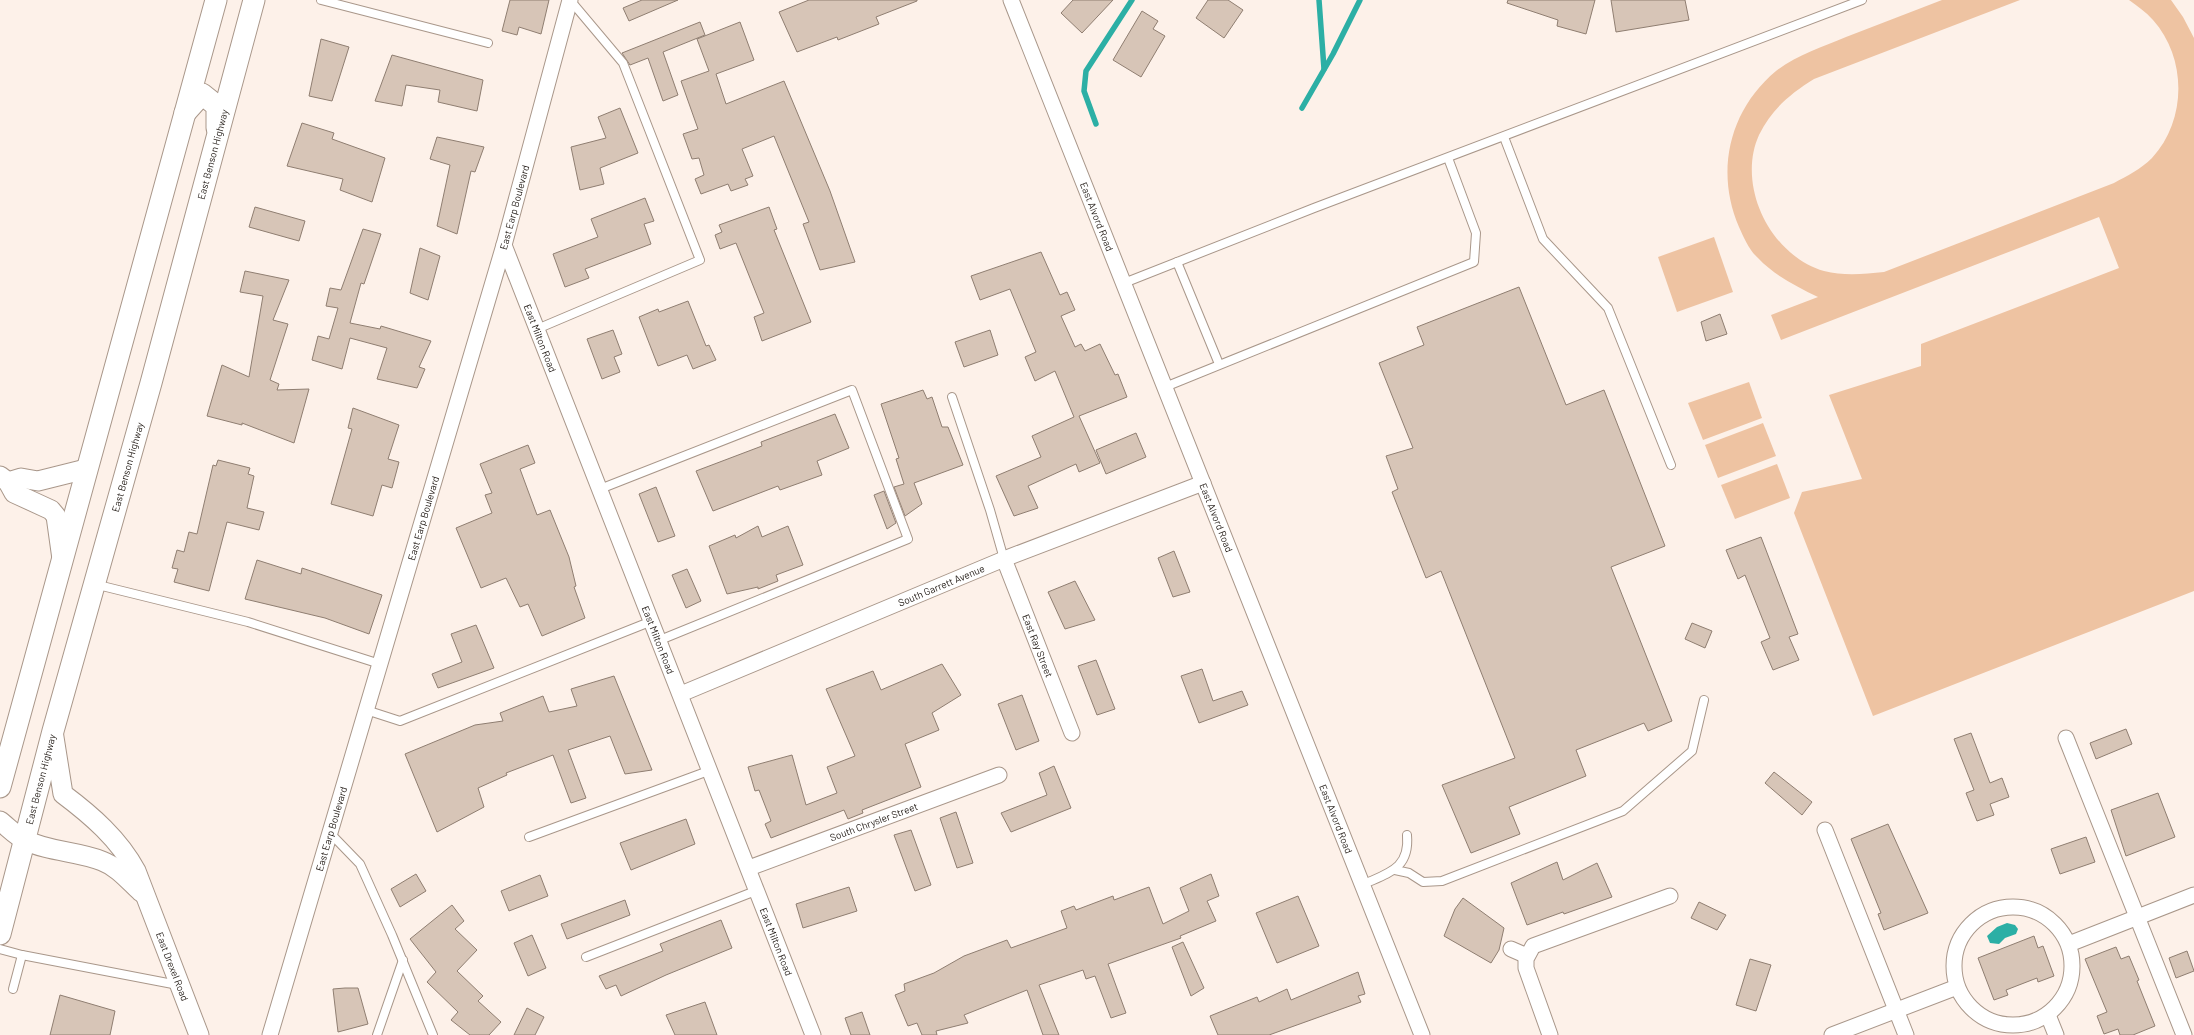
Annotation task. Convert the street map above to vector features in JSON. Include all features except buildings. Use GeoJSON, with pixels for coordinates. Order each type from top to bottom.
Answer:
{"type":"FeatureCollection","features":[{"type":"Feature","properties":{"kind":"main road"},"geometry":{"type":"LineString","coordinates":[[0,787],[86,469],[216,0]]}},
{"type":"Feature","properties":{"kind":"main road","name":"East Benson Highway"},"geometry":{"type":"LineString","coordinates":[[0,934],[53,731],[152,383],[254,0]]}},
{"type":"Feature","properties":{"kind":"main road"},"geometry":{"type":"LineString","coordinates":[[185,113],[202,94],[218,106],[217,138]]}},
{"type":"Feature","properties":{"kind":"street","name":"East Earp Boulevard"},"geometry":{"type":"LineString","coordinates":[[270,1035],[504,245],[570,0]]}},
{"type":"Feature","properties":{"kind":"street","name":"East Alvord Road"},"geometry":{"type":"LineString","coordinates":[[1011,0],[1422,1035]]}},
{"type":"Feature","properties":{"kind":"street","name":"East Milton Road"},"geometry":{"type":"LineString","coordinates":[[504,245],[758,890],[813,1035]]}},
{"type":"Feature","properties":{"kind":"street"},"geometry":{"type":"LineString","coordinates":[[4,479],[21,478],[38,481],[86,469]]}},
{"type":"Feature","properties":{"kind":"street"},"geometry":{"type":"LineString","coordinates":[[4,479],[14,493],[51,510],[56,516],[62,560]]}},
{"type":"Feature","properties":{"kind":"street","name":"South Garrett Avenue"},"geometry":{"type":"LineString","coordinates":[[681,694],[1004,559],[1203,483]]}},
{"type":"Feature","properties":{"kind":"street","name":"East Ray Street"},"geometry":{"type":"LineString","coordinates":[[1004,559],[1072,733]]}},
{"type":"Feature","properties":{"kind":"street","name":"East Drexel Road"},"geometry":{"type":"LineString","coordinates":[[53,731],[63,794],[94,819],[122,848],[136,871],[199,1035]]}},
{"type":"Feature","properties":{"kind":"street"},"geometry":{"type":"LineString","coordinates":[[2066,738],[2184,1035]]}},
{"type":"Feature","properties":{"kind":"street","name":"South Chrysler Street"},"geometry":{"type":"LineString","coordinates":[[749,868],[999,775]]}},
{"type":"Feature","properties":{"kind":"street"},"geometry":{"type":"LineString","coordinates":[[0,822],[24,840],[49,848],[83,854],[104,862],[121,872],[146,897]]}},
{"type":"Feature","properties":{"kind":"street"},"geometry":{"type":"LineString","coordinates":[[1826,830],[1906,1035]]}},
{"type":"Feature","properties":{"kind":"street"},"geometry":{"type":"LineString","coordinates":[[2069,944],[2194,895]]}},
{"type":"Feature","properties":{"kind":"street"},"geometry":{"type":"LineString","coordinates":[[1550,1035],[1530,983],[1526,968],[1527,956],[1533,946],[1670,896]]}},
{"type":"Feature","properties":{"kind":"street"},"geometry":{"type":"LineString","coordinates":[[2010,906],[2022,907],[2046,915],[2059,928],[2069,944],[2073,963],[2071,983],[2062,1001],[2048,1015],[2026,1030],[2003,1025],[1984,1018],[1968,1004],[1957,987],[1954,962],[1956,950],[1963,933],[1975,919],[1992,910],[2010,906]]}},
{"type":"Feature","properties":{"kind":"street"},"geometry":{"type":"LineString","coordinates":[[1511,949],[1527,956]]}},
{"type":"Feature","properties":{"kind":"street"},"geometry":{"type":"LineString","coordinates":[[1832,1035],[1957,987]]}},
{"type":"Feature","properties":{"kind":"street"},"geometry":{"type":"LineString","coordinates":[[2048,1015],[2056,1035]]}},
{"type":"Feature","properties":{"kind":"lane"},"geometry":{"type":"LineString","coordinates":[[321,0],[488,43]]}},
{"type":"Feature","properties":{"kind":"lane"},"geometry":{"type":"LineString","coordinates":[[537,329],[700,260],[623,63],[570,0]]}},
{"type":"Feature","properties":{"kind":"lane"},"geometry":{"type":"LineString","coordinates":[[1124,283],[1862,0]]}},
{"type":"Feature","properties":{"kind":"lane"},"geometry":{"type":"LineString","coordinates":[[1504,137],[1543,238],[1608,308],[1672,465]]}},
{"type":"Feature","properties":{"kind":"lane"},"geometry":{"type":"LineString","coordinates":[[1165,387],[1474,262],[1476,233],[1448,158]]}},
{"type":"Feature","properties":{"kind":"lane"},"geometry":{"type":"LineString","coordinates":[[1177,262],[1219,364]]}},
{"type":"Feature","properties":{"kind":"lane"},"geometry":{"type":"LineString","coordinates":[[600,490],[852,390],[908,539],[660,640]]}},
{"type":"Feature","properties":{"kind":"lane"},"geometry":{"type":"LineString","coordinates":[[952,397],[990,510],[1004,559]]}},
{"type":"Feature","properties":{"kind":"lane"},"geometry":{"type":"LineString","coordinates":[[94,583],[248,622],[380,664]]}},
{"type":"Feature","properties":{"kind":"lane"},"geometry":{"type":"LineString","coordinates":[[366,710],[400,721],[652,621]]}},
{"type":"Feature","properties":{"kind":"lane"},"geometry":{"type":"LineString","coordinates":[[1395,870],[1410,873],[1423,882],[1442,881],[1623,811],[1692,751],[1704,700]]}},
{"type":"Feature","properties":{"kind":"lane"},"geometry":{"type":"LineString","coordinates":[[530,837],[711,770]]}},
{"type":"Feature","properties":{"kind":"lane"},"geometry":{"type":"LineString","coordinates":[[330,833],[360,864],[403,960],[433,1035]]}},
{"type":"Feature","properties":{"kind":"lane"},"geometry":{"type":"LineString","coordinates":[[1362,885],[1395,870],[1406,855],[1408,846],[1406,834]]}},
{"type":"Feature","properties":{"kind":"lane"},"geometry":{"type":"LineString","coordinates":[[586,957],[758,890]]}},
{"type":"Feature","properties":{"kind":"lane"},"geometry":{"type":"LineString","coordinates":[[0,949],[22,955],[179,985]]}},
{"type":"Feature","properties":{"kind":"lane"},"geometry":{"type":"LineString","coordinates":[[13,989],[22,955]]}},
{"type":"Feature","properties":{"kind":"lane"},"geometry":{"type":"LineString","coordinates":[[377,1035],[403,960]]}},
{"type":"Feature","properties":{"kind":"shaded area"},"geometry":{"type":"Polygon","coordinates":[[[1942,0],[2020,0],[1814,79],[1789,96],[1764,126],[1759,135],[1753,155],[1752,176],[1755,196],[1763,216],[1774,235],[1788,251],[1805,263],[1824,271],[1839,274],[1876,273],[1884,272],[2114,183],[2134,172],[2152,158],[2163,143],[2172,126],[2177,108],[2177,70],[2172,52],[2164,35],[2153,20],[2129,0],[2171,0],[2183,17],[2194,38],[2194,591],[1873,716],[1794,513],[1802,492],[1862,479],[1829,395],[1921,366],[1921,344],[2119,268],[2099,217],[1781,340],[1771,315],[1818,297],[1794,285],[1771,270],[1749,248],[1739,227],[1732,206],[1728,185],[1728,164],[1731,143],[1737,123],[1747,104],[1760,87],[1776,71],[1792,60],[1846,37],[1942,0]]]}},
{"type":"Feature","properties":{"kind":"shaded area"},"geometry":{"type":"Polygon","coordinates":[[[1714,237],[1733,292],[1677,312],[1658,257],[1714,237]]]}},
{"type":"Feature","properties":{"kind":"shaded area"},"geometry":{"type":"Polygon","coordinates":[[[1749,382],[1762,418],[1703,440],[1688,403],[1749,382]]]}},
{"type":"Feature","properties":{"kind":"shaded area"},"geometry":{"type":"Polygon","coordinates":[[[1763,423],[1776,456],[1718,478],[1705,445],[1763,423]]]}},
{"type":"Feature","properties":{"kind":"shaded area"},"geometry":{"type":"Polygon","coordinates":[[[1777,464],[1790,498],[1735,519],[1721,485],[1777,464]]]}},
{"type":"Feature","properties":{"kind":"water"},"geometry":{"type":"Polygon","coordinates":[[[2007,923],[2015,925],[2018,929],[2016,934],[2005,938],[1999,944],[1990,943],[1987,936],[1997,927],[2007,923]]]}},
{"type":"Feature","properties":{"kind":"waterway"},"geometry":{"type":"LineString","coordinates":[[1096,124],[1084,91],[1086,71],[1132,0]]}},
{"type":"Feature","properties":{"kind":"waterway"},"geometry":{"type":"LineString","coordinates":[[1319,0],[1324,69]]}},
{"type":"Feature","properties":{"kind":"waterway"},"geometry":{"type":"LineString","coordinates":[[1302,108],[1333,54],[1360,0]]}}]}
